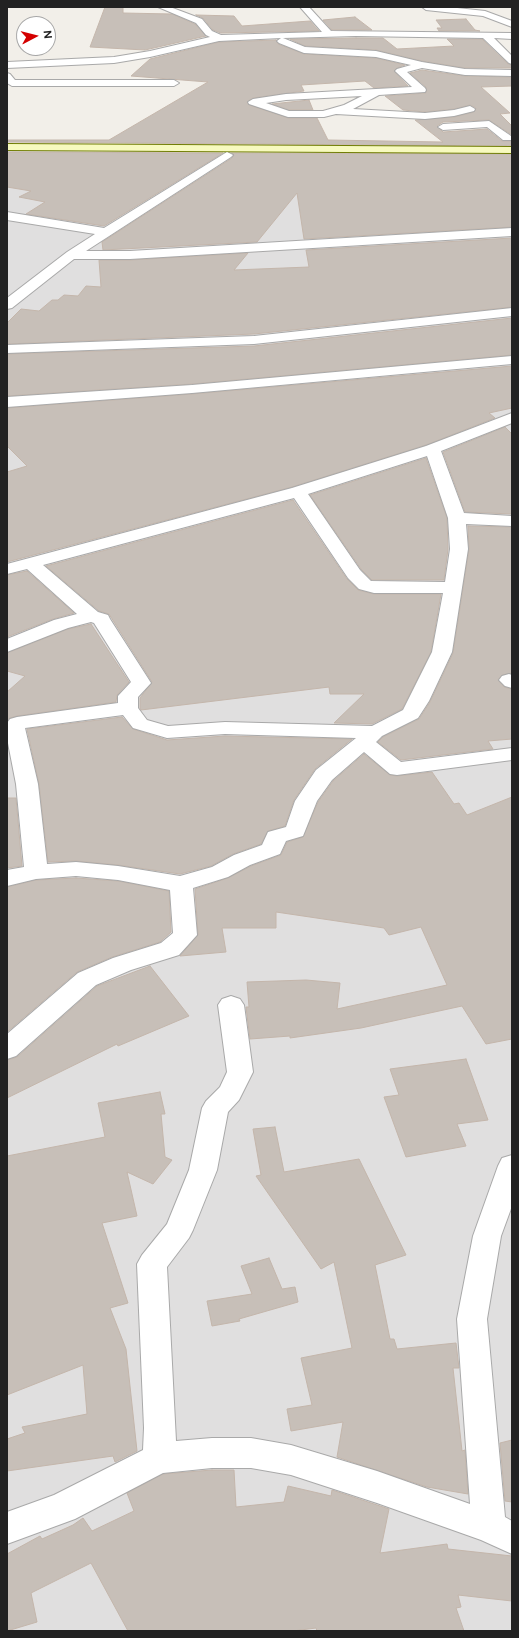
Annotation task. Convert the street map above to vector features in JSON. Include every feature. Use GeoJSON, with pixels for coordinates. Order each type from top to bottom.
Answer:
{"type":"FeatureCollection","features":[{"type":"Feature","properties":{"kind":"main road"},"geometry":{"type":"LineString","coordinates":[[7,146],[512,150]]}},
{"type":"Feature","properties":{"kind":"main road"},"geometry":{"type":"LineString","coordinates":[[7,154],[512,157]]}},
{"type":"Feature","properties":{"kind":"street"},"geometry":{"type":"LineString","coordinates":[[162,7],[199,21],[209,33],[219,38]]}},
{"type":"Feature","properties":{"kind":"street"},"geometry":{"type":"LineString","coordinates":[[304,7],[328,34]]}},
{"type":"Feature","properties":{"kind":"street"},"geometry":{"type":"LineString","coordinates":[[426,7],[485,14],[512,24]]}},
{"type":"Feature","properties":{"kind":"street"},"geometry":{"type":"LineString","coordinates":[[7,65],[77,63],[114,60],[150,54],[219,38],[413,33],[512,36]]}},
{"type":"Feature","properties":{"kind":"street"},"geometry":{"type":"LineString","coordinates":[[269,36],[304,50],[376,54],[422,65],[472,73],[512,74]]}},
{"type":"Feature","properties":{"kind":"street"},"geometry":{"type":"LineString","coordinates":[[486,36],[512,61]]}},
{"type":"Feature","properties":{"kind":"street"},"geometry":{"type":"LineString","coordinates":[[376,93],[348,107],[324,114],[288,114],[253,102],[286,97],[421,90],[400,71],[422,65]]}},
{"type":"Feature","properties":{"kind":"street"},"geometry":{"type":"LineString","coordinates":[[7,76],[12,83],[174,83]]}},
{"type":"Feature","properties":{"kind":"street"},"geometry":{"type":"LineString","coordinates":[[334,111],[425,116],[454,113],[470,109]]}},
{"type":"Feature","properties":{"kind":"street"},"geometry":{"type":"LineString","coordinates":[[425,116],[443,127],[448,138]]}},
{"type":"Feature","properties":{"kind":"street"},"geometry":{"type":"LineString","coordinates":[[443,127],[489,124],[507,138]]}},
{"type":"Feature","properties":{"kind":"street"},"geometry":{"type":"LineString","coordinates":[[7,305],[71,255],[227,155]]}},
{"type":"Feature","properties":{"kind":"street"},"geometry":{"type":"LineString","coordinates":[[7,216],[105,232]]}},
{"type":"Feature","properties":{"kind":"street"},"geometry":{"type":"LineString","coordinates":[[71,255],[137,255],[512,232]]}},
{"type":"Feature","properties":{"kind":"street"},"geometry":{"type":"LineString","coordinates":[[7,349],[254,340],[512,312]]}},
{"type":"Feature","properties":{"kind":"street"},"geometry":{"type":"LineString","coordinates":[[7,402],[192,389],[512,360]]}},
{"type":"Feature","properties":{"kind":"street"},"geometry":{"type":"LineString","coordinates":[[15,564],[298,492],[432,449],[512,418]]}},
{"type":"Feature","properties":{"kind":"street"},"geometry":{"type":"LineString","coordinates":[[7,878],[36,872],[76,869],[181,884],[220,872],[242,860],[272,849],[276,837],[295,831],[306,801],[324,775],[370,737],[411,714],[419,701],[442,652],[459,550],[457,518],[432,449]]}},
{"type":"Feature","properties":{"kind":"street"},"geometry":{"type":"LineString","coordinates":[[298,492],[354,574],[365,585],[374,588],[454,587]]}},
{"type":"Feature","properties":{"kind":"street"},"geometry":{"type":"LineString","coordinates":[[457,518],[512,521]]}},
{"type":"Feature","properties":{"kind":"street"},"geometry":{"type":"LineString","coordinates":[[15,564],[90,616],[101,619],[141,683],[128,696],[128,708],[140,724],[167,732],[225,728],[370,737],[396,769],[512,754]]}},
{"type":"Feature","properties":{"kind":"street"},"geometry":{"type":"LineString","coordinates":[[7,646],[61,624],[90,616]]}},
{"type":"Feature","properties":{"kind":"street"},"geometry":{"type":"LineString","coordinates":[[36,872],[30,831],[27,784],[15,727],[17,723],[128,708]]}},
{"type":"Feature","properties":{"kind":"street"},"geometry":{"type":"LineString","coordinates":[[7,1049],[87,979],[122,964],[170,949],[185,935],[181,884]]}},
{"type":"Feature","properties":{"kind":"street"},"geometry":{"type":"LineString","coordinates":[[159,1458],[160,1428],[152,1264],[179,1230],[203,1170],[215,1108],[230,1093],[240,1072],[231,1005]]}},
{"type":"Feature","properties":{"kind":"street"},"geometry":{"type":"LineString","coordinates":[[7,1528],[62,1508],[159,1458],[212,1453],[251,1454],[290,1460],[377,1487],[500,1533],[472,1319],[487,1236],[506,1204],[512,1166]]}},
{"type":"Feature","properties":{"kind":"shaded area"},"geometry":{"type":"Polygon","coordinates":[[[7,148],[127,154],[360,158],[512,158],[512,1631],[7,1631],[7,148]]]}},
{"type":"Feature","properties":{"kind":"building"},"geometry":{"type":"Polygon","coordinates":[[[105,7],[123,7],[123,13],[172,14],[195,24],[206,36],[145,50],[90,47],[105,7]]]}},
{"type":"Feature","properties":{"kind":"building"},"geometry":{"type":"Polygon","coordinates":[[[196,15],[234,16],[242,26],[310,21],[319,31],[221,33],[213,30],[203,18],[196,15]]]}},
{"type":"Feature","properties":{"kind":"building"},"geometry":{"type":"Polygon","coordinates":[[[355,17],[372,30],[332,30],[323,20],[355,17]]]}},
{"type":"Feature","properties":{"kind":"building"},"geometry":{"type":"Polygon","coordinates":[[[466,19],[475,30],[480,31],[439,31],[437,28],[442,28],[436,20],[466,19]]]}},
{"type":"Feature","properties":{"kind":"building"},"geometry":{"type":"Polygon","coordinates":[[[383,38],[397,49],[454,46],[447,39],[482,39],[508,64],[512,65],[512,68],[465,68],[422,61],[376,50],[305,46],[290,39],[383,38]]]}},
{"type":"Feature","properties":{"kind":"building"},"geometry":{"type":"Polygon","coordinates":[[[276,40],[278,44],[304,54],[376,58],[405,65],[394,71],[408,86],[374,88],[365,81],[301,85],[304,91],[253,98],[247,102],[249,105],[288,118],[317,118],[328,140],[443,142],[415,120],[454,117],[474,112],[476,108],[470,105],[454,109],[425,112],[403,110],[385,96],[426,93],[426,87],[410,73],[422,70],[465,76],[512,77],[512,86],[481,87],[510,113],[500,114],[512,126],[512,135],[489,120],[443,122],[437,126],[443,132],[487,129],[502,141],[512,141],[512,146],[7,142],[7,140],[109,140],[208,82],[131,76],[150,59],[219,42],[276,40]]]}},
{"type":"Feature","properties":{"kind":"building"},"geometry":{"type":"Polygon","coordinates":[[[309,100],[313,110],[289,110],[272,104],[309,100]]]}},
{"type":"Feature","properties":{"kind":"building"},"geometry":{"type":"Polygon","coordinates":[[[7,152],[223,153],[104,226],[26,214],[45,202],[19,197],[31,191],[7,187],[7,152]]]}},
{"type":"Feature","properties":{"kind":"building"},"geometry":{"type":"Polygon","coordinates":[[[232,153],[512,154],[512,227],[304,239],[297,193],[257,242],[103,250],[102,242],[232,158],[234,155],[232,153]]]}},
{"type":"Feature","properties":{"kind":"building"},"geometry":{"type":"Polygon","coordinates":[[[512,238],[512,307],[254,334],[7,344],[7,323],[21,309],[39,311],[52,300],[58,300],[64,295],[78,296],[86,286],[101,287],[99,260],[130,260],[248,253],[234,270],[309,267],[306,250],[512,238]]]}},
{"type":"Feature","properties":{"kind":"building"},"geometry":{"type":"Polygon","coordinates":[[[512,318],[512,355],[192,384],[7,396],[7,354],[254,346],[512,318]]]}},
{"type":"Feature","properties":{"kind":"building"},"geometry":{"type":"Polygon","coordinates":[[[512,366],[512,408],[489,413],[495,418],[426,445],[292,487],[7,562],[7,472],[27,466],[7,446],[7,408],[192,394],[512,366]]]}},
{"type":"Feature","properties":{"kind":"building"},"geometry":{"type":"Polygon","coordinates":[[[505,427],[512,434],[512,514],[465,512],[443,452],[505,427]]]}},
{"type":"Feature","properties":{"kind":"building"},"geometry":{"type":"Polygon","coordinates":[[[426,458],[447,518],[448,549],[444,580],[372,580],[361,569],[310,495],[426,458]]]}},
{"type":"Feature","properties":{"kind":"building"},"geometry":{"type":"Polygon","coordinates":[[[293,500],[347,579],[358,590],[374,594],[441,594],[431,652],[402,709],[372,724],[334,723],[364,694],[330,694],[329,687],[141,710],[140,698],[152,682],[109,614],[99,611],[46,566],[293,500]]]}},
{"type":"Feature","properties":{"kind":"building"},"geometry":{"type":"Polygon","coordinates":[[[468,526],[512,527],[512,673],[502,675],[498,680],[504,687],[512,689],[512,739],[488,741],[493,749],[401,760],[378,742],[383,737],[419,719],[430,702],[453,653],[469,549],[468,526]]]}},
{"type":"Feature","properties":{"kind":"building"},"geometry":{"type":"Polygon","coordinates":[[[27,571],[74,613],[53,619],[7,637],[7,575],[27,571]]]}},
{"type":"Feature","properties":{"kind":"building"},"geometry":{"type":"Polygon","coordinates":[[[91,624],[129,682],[117,695],[116,702],[17,716],[7,720],[7,692],[25,676],[7,671],[7,653],[68,629],[91,624]]]}},
{"type":"Feature","properties":{"kind":"building"},"geometry":{"type":"Polygon","coordinates":[[[122,717],[133,729],[167,740],[225,736],[352,739],[315,769],[294,800],[285,826],[268,831],[261,844],[233,854],[211,866],[180,874],[118,865],[76,861],[48,862],[39,784],[27,729],[122,717]]]}},
{"type":"Feature","properties":{"kind":"building"},"geometry":{"type":"Polygon","coordinates":[[[364,754],[390,775],[397,776],[432,772],[454,804],[459,803],[467,815],[512,797],[512,1039],[486,1044],[462,1006],[361,1028],[290,1038],[290,1036],[250,1039],[246,1007],[249,1007],[247,982],[306,980],[340,983],[337,1009],[447,985],[421,927],[389,935],[384,928],[276,912],[276,928],[222,928],[226,952],[180,956],[198,935],[195,889],[228,878],[251,866],[281,855],[287,842],[303,837],[318,802],[333,781],[364,754]]]}},
{"type":"Feature","properties":{"kind":"building"},"geometry":{"type":"Polygon","coordinates":[[[7,798],[16,798],[22,866],[7,868],[7,798]]]}},
{"type":"Feature","properties":{"kind":"building"},"geometry":{"type":"Polygon","coordinates":[[[76,878],[118,881],[169,891],[171,932],[160,942],[112,957],[77,972],[7,1032],[7,887],[36,880],[76,878]]]}},
{"type":"Feature","properties":{"kind":"building"},"geometry":{"type":"Polygon","coordinates":[[[150,966],[189,1016],[118,1046],[117,1044],[7,1098],[7,1060],[17,1057],[97,986],[150,966]]]}},
{"type":"Feature","properties":{"kind":"building"},"geometry":{"type":"Polygon","coordinates":[[[466,1059],[488,1120],[457,1124],[466,1146],[406,1157],[384,1097],[399,1095],[390,1069],[466,1059]]]}},
{"type":"Feature","properties":{"kind":"building"},"geometry":{"type":"Polygon","coordinates":[[[160,1092],[165,1114],[161,1114],[165,1157],[172,1160],[153,1184],[127,1172],[137,1216],[102,1223],[128,1303],[110,1308],[126,1349],[137,1451],[115,1462],[113,1456],[7,1471],[7,1439],[25,1433],[22,1427],[87,1414],[83,1365],[7,1395],[7,1156],[105,1137],[98,1103],[160,1092]]]}},
{"type":"Feature","properties":{"kind":"building"},"geometry":{"type":"Polygon","coordinates":[[[275,1127],[284,1172],[359,1159],[406,1255],[375,1265],[390,1339],[394,1339],[397,1349],[456,1343],[459,1368],[453,1368],[462,1451],[465,1450],[468,1494],[427,1487],[337,1457],[343,1422],[291,1431],[287,1409],[312,1405],[301,1358],[352,1348],[334,1262],[321,1269],[256,1176],[261,1175],[253,1129],[275,1127]]]}},
{"type":"Feature","properties":{"kind":"building"},"geometry":{"type":"Polygon","coordinates":[[[269,1258],[282,1289],[295,1287],[298,1302],[239,1319],[240,1321],[212,1326],[207,1301],[252,1294],[241,1266],[269,1258]]]}},
{"type":"Feature","properties":{"kind":"building"},"geometry":{"type":"Polygon","coordinates":[[[512,1440],[512,1502],[505,1501],[500,1443],[512,1440]]]}},
{"type":"Feature","properties":{"kind":"building"},"geometry":{"type":"Polygon","coordinates":[[[212,1470],[234,1470],[236,1507],[284,1502],[288,1486],[331,1496],[332,1490],[389,1509],[380,1553],[447,1544],[448,1549],[512,1556],[512,1601],[458,1595],[461,1607],[456,1608],[464,1631],[317,1631],[316,1628],[293,1631],[128,1631],[91,1563],[31,1593],[37,1622],[7,1631],[7,1554],[40,1536],[42,1539],[73,1525],[83,1518],[92,1531],[134,1511],[127,1493],[163,1474],[212,1470]]]}}]}
